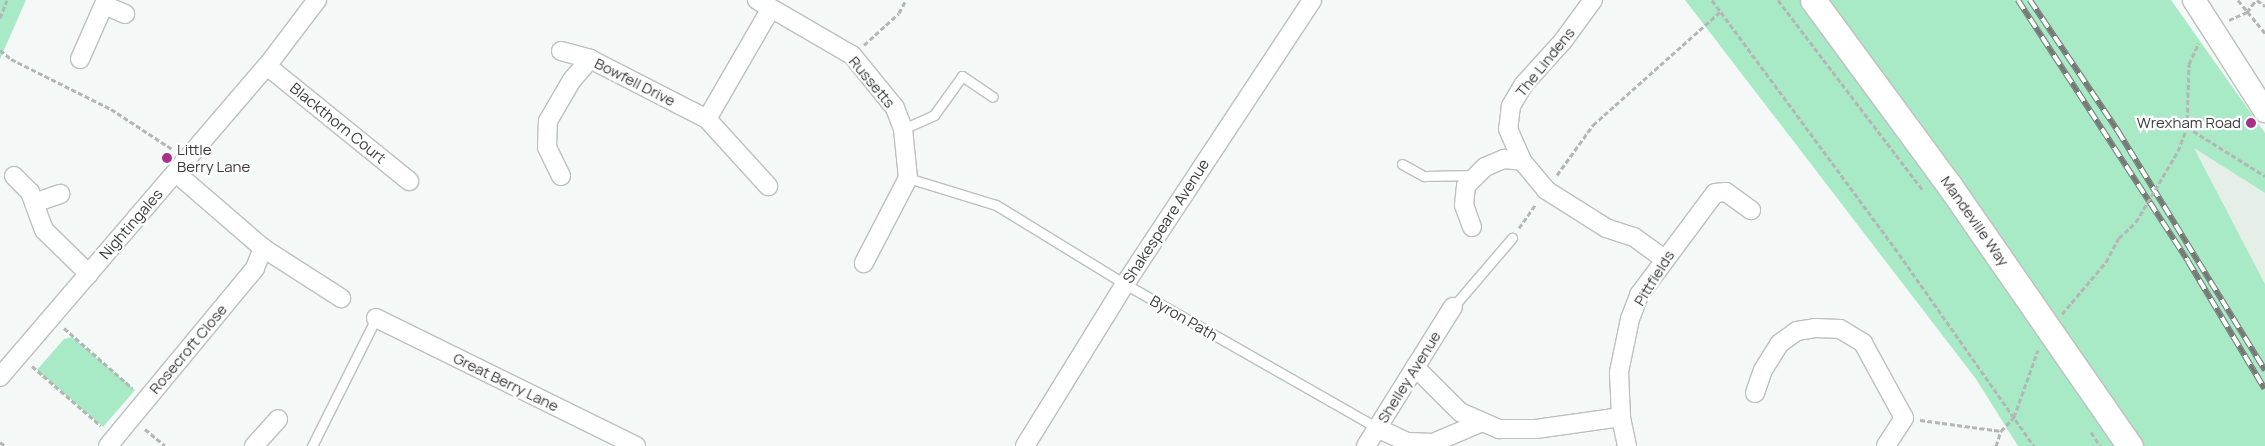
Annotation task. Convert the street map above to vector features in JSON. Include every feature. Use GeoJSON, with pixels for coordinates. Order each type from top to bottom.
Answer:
{"type":"FeatureCollection","features":[{"type":"Feature","properties":{"kind":"main road","name":"Mandeville Way"},"geometry":{"type":"LineString","coordinates":[[1813,0],[1906,125],[2041,339],[2130,446]]}},
{"type":"Feature","properties":{"kind":"street","name":"Nightingales"},"geometry":{"type":"LineString","coordinates":[[0,377],[267,66],[317,0]]}},
{"type":"Feature","properties":{"kind":"street","name":"Shakespeare Avenue"},"geometry":{"type":"LineString","coordinates":[[1025,446],[1125,284],[1312,0]]}},
{"type":"Feature","properties":{"kind":"street","name":"The Lindens"},"geometry":{"type":"LineString","coordinates":[[1593,0],[1563,41],[1524,84],[1511,106],[1508,129],[1522,162],[1546,190],[1606,228],[1634,237],[1664,259]]}},
{"type":"Feature","properties":{"kind":"street"},"geometry":{"type":"LineString","coordinates":[[2194,0],[2265,112]]}},
{"type":"Feature","properties":{"kind":"street"},"geometry":{"type":"LineString","coordinates":[[80,59],[105,3],[124,14]]}},
{"type":"Feature","properties":{"kind":"street","name":"Russetts"},"geometry":{"type":"LineString","coordinates":[[764,5],[852,55],[895,108],[902,129],[908,178]]}},
{"type":"Feature","properties":{"kind":"street"},"geometry":{"type":"LineString","coordinates":[[708,120],[764,5]]}},
{"type":"Feature","properties":{"kind":"street","name":"Bowfell Drive"},"geometry":{"type":"LineString","coordinates":[[561,51],[590,58],[708,120],[768,186]]}},
{"type":"Feature","properties":{"kind":"street"},"geometry":{"type":"LineString","coordinates":[[561,176],[547,147],[548,121],[572,80],[590,58]]}},
{"type":"Feature","properties":{"kind":"street","name":"Blackthorn Court"},"geometry":{"type":"LineString","coordinates":[[267,66],[409,181]]}},
{"type":"Feature","properties":{"kind":"street"},"geometry":{"type":"LineString","coordinates":[[1472,227],[1464,205],[1466,186],[1477,175],[1504,159],[1522,162]]}},
{"type":"Feature","properties":{"kind":"street"},"geometry":{"type":"LineString","coordinates":[[176,173],[263,248],[341,298]]}},
{"type":"Feature","properties":{"kind":"street"},"geometry":{"type":"LineString","coordinates":[[14,176],[30,192],[44,230],[89,274]]}},
{"type":"Feature","properties":{"kind":"street"},"geometry":{"type":"LineString","coordinates":[[864,264],[908,178]]}},
{"type":"Feature","properties":{"kind":"street","name":"Pittfields"},"geometry":{"type":"LineString","coordinates":[[1627,446],[1621,417],[1619,372],[1630,320],[1640,294],[1664,259],[1715,193],[1726,192],[1751,210]]}},
{"type":"Feature","properties":{"kind":"street"},"geometry":{"type":"LineString","coordinates":[[34,203],[60,194]]}},
{"type":"Feature","properties":{"kind":"street","name":"Rosecroft Close"},"geometry":{"type":"LineString","coordinates":[[112,442],[256,268],[263,248]]}},
{"type":"Feature","properties":{"kind":"street","name":"Shelley Avenue"},"geometry":{"type":"LineString","coordinates":[[1366,446],[1452,307]]}},
{"type":"Feature","properties":{"kind":"street","name":"Great Berry Lane"},"geometry":{"type":"LineString","coordinates":[[376,318],[636,446]]}},
{"type":"Feature","properties":{"kind":"street"},"geometry":{"type":"LineString","coordinates":[[1754,392],[1763,370],[1779,344],[1797,331],[1815,328],[1840,329],[1863,343],[1904,418],[1886,446]]}},
{"type":"Feature","properties":{"kind":"street"},"geometry":{"type":"LineString","coordinates":[[1415,367],[1460,412],[1480,423],[1499,429],[1536,430],[1621,417]]}},
{"type":"Feature","properties":{"kind":"street"},"geometry":{"type":"LineString","coordinates":[[254,446],[278,419]]}},
{"type":"Feature","properties":{"kind":"street"},"geometry":{"type":"LineString","coordinates":[[1376,428],[1407,442],[1433,442],[1480,423]]}},
{"type":"Feature","properties":{"kind":"lane"},"geometry":{"type":"LineString","coordinates":[[902,129],[934,115],[962,76],[992,97]]}},
{"type":"Feature","properties":{"kind":"lane"},"geometry":{"type":"LineString","coordinates":[[1402,164],[1424,176],[1477,175]]}},
{"type":"Feature","properties":{"kind":"lane","name":"Byron Path"},"geometry":{"type":"LineString","coordinates":[[908,178],[996,205],[1125,284],[1376,428]]}},
{"type":"Feature","properties":{"kind":"lane"},"geometry":{"type":"LineString","coordinates":[[1452,307],[1512,238]]}},
{"type":"Feature","properties":{"kind":"lane"},"geometry":{"type":"LineString","coordinates":[[312,446],[376,318]]}},
{"type":"Feature","properties":{"kind":"path"},"geometry":{"type":"LineString","coordinates":[[0,18],[7,0]]}},
{"type":"Feature","properties":{"kind":"path"},"geometry":{"type":"LineString","coordinates":[[852,55],[899,13],[906,0]]}},
{"type":"Feature","properties":{"kind":"path"},"geometry":{"type":"LineString","coordinates":[[1712,0],[1900,254],[2034,446]]}},
{"type":"Feature","properties":{"kind":"path"},"geometry":{"type":"LineString","coordinates":[[1778,0],[1924,190]]}},
{"type":"Feature","properties":{"kind":"path"},"geometry":{"type":"LineString","coordinates":[[2238,0],[2265,34]]}},
{"type":"Feature","properties":{"kind":"path"},"geometry":{"type":"LineString","coordinates":[[1996,446],[2001,430],[2014,417],[2041,339],[2106,262],[2119,238],[2136,222],[2178,151],[2187,128],[2189,64],[2200,41],[2212,28],[2247,12],[2257,0],[2265,6]]}},
{"type":"Feature","properties":{"kind":"path"},"geometry":{"type":"LineString","coordinates":[[1512,238],[1593,125],[1720,12]]}},
{"type":"Feature","properties":{"kind":"path"},"geometry":{"type":"LineString","coordinates":[[0,50],[10,59],[112,109],[188,159]]}},
{"type":"Feature","properties":{"kind":"path"},"geometry":{"type":"LineString","coordinates":[[2187,128],[2265,176]]}},
{"type":"Feature","properties":{"kind":"path"},"geometry":{"type":"LineString","coordinates":[[56,323],[147,399]]}},
{"type":"Feature","properties":{"kind":"path"},"geometry":{"type":"LineString","coordinates":[[2041,339],[2042,354]]}},
{"type":"Feature","properties":{"kind":"path"},"geometry":{"type":"LineString","coordinates":[[19,356],[112,442]]}},
{"type":"Feature","properties":{"kind":"path"},"geometry":{"type":"LineString","coordinates":[[132,417],[165,446]]}},
{"type":"Feature","properties":{"kind":"path"},"geometry":{"type":"LineString","coordinates":[[1904,418],[2001,430]]}},
{"type":"Feature","properties":{"kind":"path"},"geometry":{"type":"LineString","coordinates":[[2090,430],[2100,446]]}},
{"type":"Feature","properties":{"kind":"path"},"geometry":{"type":"LineString","coordinates":[[0,442],[5,446]]}},
{"type":"Feature","properties":{"kind":"shaded area"},"geometry":{"type":"Polygon","coordinates":[[[2194,148],[2265,193],[2265,284],[2194,148]]]}},
{"type":"Feature","properties":{"kind":"green space"},"geometry":{"type":"Polygon","coordinates":[[[0,0],[26,0],[0,59],[0,0]]]}},
{"type":"Feature","properties":{"kind":"green space"},"geometry":{"type":"Polygon","coordinates":[[[1685,0],[2171,0],[2265,133],[2265,193],[2194,148],[2265,284],[2265,446],[2018,446],[1976,379],[1685,0]]]}},
{"type":"Feature","properties":{"kind":"green space"},"geometry":{"type":"Polygon","coordinates":[[[72,337],[135,390],[103,427],[37,370],[64,339],[72,337]]]}},
{"type":"Feature","properties":{"kind":"railway"},"geometry":{"type":"LineString","coordinates":[[2018,0],[2188,261],[2265,389]]}},
{"type":"Feature","properties":{"kind":"railway"},"geometry":{"type":"LineString","coordinates":[[2030,0],[2118,131],[2265,370]]}},
{"type":"Feature","properties":{"kind":"place","name":"Wrexham Road"},"geometry":{"type":"Point","coordinates":[2251,123]}},
{"type":"Feature","properties":{"kind":"place","name":"Little Berry Lane"},"geometry":{"type":"Point","coordinates":[167,158]}}]}
